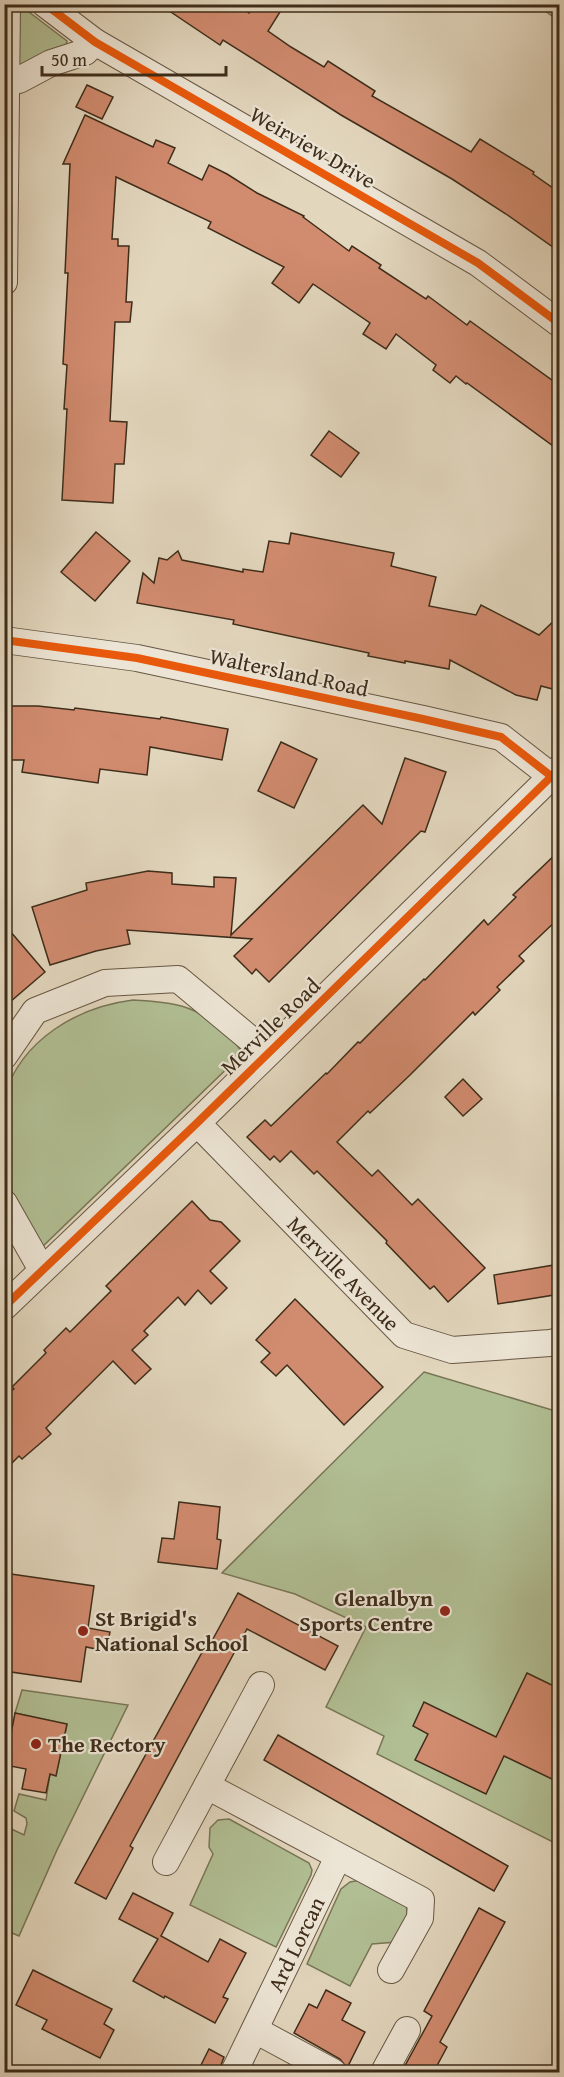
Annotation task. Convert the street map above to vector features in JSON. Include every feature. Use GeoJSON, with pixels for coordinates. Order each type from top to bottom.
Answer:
{"type":"FeatureCollection","features":[{"type":"Feature","properties":{"kind":"street"},"geometry":{"type":"LineString","coordinates":[[4,282],[8,82],[7,4]]}},
{"type":"Feature","properties":{"kind":"street","name":"Weirview Drive"},"geometry":{"type":"LineString","coordinates":[[45,4],[95,42],[478,263],[560,324]]}},
{"type":"Feature","properties":{"kind":"street"},"geometry":{"type":"LineString","coordinates":[[8,82],[19,80],[51,63],[85,52],[95,42]]}},
{"type":"Feature","properties":{"kind":"street","name":"Waltersland Road"},"geometry":{"type":"LineString","coordinates":[[4,640],[137,658],[501,737],[555,772]]}},
{"type":"Feature","properties":{"kind":"street","name":"Merville Road"},"geometry":{"type":"LineString","coordinates":[[4,1307],[197,1123],[555,772]]}},
{"type":"Feature","properties":{"kind":"street","name":"Merville Road"},"geometry":{"type":"LineString","coordinates":[[4,1056],[35,1011],[105,983],[178,979],[267,1053]]}},
{"type":"Feature","properties":{"kind":"street","name":"Merville Avenue"},"geometry":{"type":"LineString","coordinates":[[197,1123],[404,1335],[452,1350],[560,1341]]}},
{"type":"Feature","properties":{"kind":"street"},"geometry":{"type":"LineString","coordinates":[[4,1203],[42,1270]]}},
{"type":"Feature","properties":{"kind":"street"},"geometry":{"type":"LineString","coordinates":[[166,1862],[261,1685]]}},
{"type":"Feature","properties":{"kind":"street"},"geometry":{"type":"LineString","coordinates":[[207,1786],[421,1900],[420,1918],[391,1970]]}},
{"type":"Feature","properties":{"kind":"street","name":"Ard Lorcan"},"geometry":{"type":"LineString","coordinates":[[234,2073],[338,1857]]}},
{"type":"Feature","properties":{"kind":"street"},"geometry":{"type":"LineString","coordinates":[[255,2030],[333,2073]]}},
{"type":"Feature","properties":{"kind":"street"},"geometry":{"type":"LineString","coordinates":[[384,2073],[407,2030]]}},
{"type":"Feature","properties":{"kind":"green space"},"geometry":{"type":"Polygon","coordinates":[[[537,5],[559,5],[559,21],[537,5]]]}},
{"type":"Feature","properties":{"kind":"green space"},"geometry":{"type":"Polygon","coordinates":[[[25,9],[67,41],[66,46],[18,69],[17,13],[25,9]]]}},
{"type":"Feature","properties":{"kind":"green space"},"geometry":{"type":"Polygon","coordinates":[[[133,1000],[160,1002],[193,1010],[203,1015],[227,1035],[237,1044],[242,1054],[41,1248],[18,1212],[7,1182],[3,1154],[4,1097],[23,1059],[54,1030],[92,1010],[133,1000]]]}},
{"type":"Feature","properties":{"kind":"green space","name":"Glenalbyn Sports Centre"},"geometry":{"type":"Polygon","coordinates":[[[424,1372],[559,1412],[559,1845],[377,1754],[384,1736],[326,1707],[366,1627],[295,1594],[222,1573],[424,1372]]]}},
{"type":"Feature","properties":{"kind":"green space"},"geometry":{"type":"Polygon","coordinates":[[[22,1690],[128,1705],[57,1850],[19,1936],[5,1930],[5,1826],[24,1835],[26,1818],[14,1811],[19,1794],[46,1800],[50,1774],[56,1775],[67,1724],[15,1713],[22,1690]]]}},
{"type":"Feature","properties":{"kind":"green space"},"geometry":{"type":"Polygon","coordinates":[[[229,1819],[309,1863],[312,1870],[276,1947],[190,1905],[213,1854],[209,1847],[210,1828],[218,1820],[229,1819]]]}},
{"type":"Feature","properties":{"kind":"green space"},"geometry":{"type":"Polygon","coordinates":[[[361,1880],[406,1905],[408,1917],[397,1942],[372,1944],[350,1986],[307,1964],[341,1889],[350,1882],[361,1880]]]}},
{"type":"Feature","properties":{"kind":"building"},"geometry":{"type":"Polygon","coordinates":[[[159,4],[236,4],[249,13],[255,4],[285,4],[268,31],[291,47],[324,67],[328,61],[375,91],[372,96],[471,152],[480,139],[534,172],[533,174],[560,193],[560,252],[452,179],[341,115],[223,40],[220,45],[159,4]]]}},
{"type":"Feature","properties":{"kind":"building"},"geometry":{"type":"Polygon","coordinates":[[[87,85],[113,97],[102,119],[76,107],[87,85]]]}},
{"type":"Feature","properties":{"kind":"building"},"geometry":{"type":"Polygon","coordinates":[[[85,115],[153,147],[156,140],[175,148],[168,163],[202,180],[209,165],[227,174],[257,193],[304,216],[349,251],[352,246],[381,265],[379,268],[426,299],[428,296],[467,325],[470,321],[560,386],[560,451],[456,376],[450,383],[433,370],[436,365],[396,334],[386,349],[363,334],[370,323],[313,284],[299,303],[272,283],[284,267],[208,228],[211,222],[116,177],[112,239],[118,239],[118,246],[129,246],[126,302],[132,302],[130,322],[115,322],[110,421],[127,422],[124,464],[115,464],[113,503],[62,500],[67,409],[64,409],[67,365],[63,364],[68,273],[65,273],[70,164],[63,164],[85,115]]]}},
{"type":"Feature","properties":{"kind":"building"},"geometry":{"type":"Polygon","coordinates":[[[329,431],[359,453],[341,477],[311,455],[329,431]]]}},
{"type":"Feature","properties":{"kind":"building"},"geometry":{"type":"Polygon","coordinates":[[[96,532],[130,561],[95,601],[61,572],[96,532]]]}},
{"type":"Feature","properties":{"kind":"building"},"geometry":{"type":"Polygon","coordinates":[[[291,533],[394,553],[391,566],[436,577],[429,606],[476,615],[481,605],[539,635],[560,615],[560,691],[541,686],[537,700],[516,695],[450,660],[449,669],[405,661],[405,663],[233,624],[234,620],[137,603],[143,573],[154,583],[159,558],[167,560],[178,551],[182,560],[243,572],[243,569],[263,572],[269,541],[289,544],[291,533]]]}},
{"type":"Feature","properties":{"kind":"building"},"geometry":{"type":"Polygon","coordinates":[[[4,706],[38,706],[74,710],[75,708],[160,719],[161,717],[228,729],[222,760],[150,747],[147,775],[100,769],[98,783],[22,772],[24,760],[4,760],[4,706]]]}},
{"type":"Feature","properties":{"kind":"building"},"geometry":{"type":"Polygon","coordinates":[[[281,742],[317,759],[294,808],[258,791],[281,742]]]}},
{"type":"Feature","properties":{"kind":"building"},"geometry":{"type":"Polygon","coordinates":[[[405,758],[446,772],[425,832],[421,831],[269,982],[256,969],[252,974],[234,956],[252,939],[127,930],[130,944],[96,951],[50,965],[32,907],[87,890],[86,883],[148,871],[172,873],[172,884],[214,887],[214,877],[236,878],[231,935],[363,805],[382,824],[405,758]]]}},
{"type":"Feature","properties":{"kind":"building"},"geometry":{"type":"Polygon","coordinates":[[[560,850],[560,917],[519,956],[524,961],[497,987],[500,990],[475,1015],[473,1012],[410,1075],[370,1113],[368,1111],[337,1142],[372,1176],[378,1170],[412,1205],[418,1199],[485,1268],[448,1302],[434,1286],[430,1289],[386,1243],[387,1241],[317,1171],[314,1174],[291,1151],[280,1162],[274,1156],[270,1160],[247,1137],[265,1120],[271,1126],[358,1042],[360,1043],[484,920],[488,925],[516,897],[513,895],[560,850]]]}},
{"type":"Feature","properties":{"kind":"building"},"geometry":{"type":"Polygon","coordinates":[[[4,924],[45,972],[4,1007],[4,924]]]}},
{"type":"Feature","properties":{"kind":"building"},"geometry":{"type":"Polygon","coordinates":[[[463,1079],[482,1099],[463,1116],[445,1097],[463,1079]]]}},
{"type":"Feature","properties":{"kind":"building"},"geometry":{"type":"Polygon","coordinates":[[[192,1201],[210,1220],[221,1222],[240,1241],[210,1271],[227,1288],[211,1304],[198,1290],[185,1305],[178,1297],[144,1331],[148,1335],[132,1350],[151,1369],[135,1384],[113,1361],[46,1428],[51,1434],[22,1459],[19,1456],[4,1471],[4,1397],[14,1389],[12,1387],[46,1353],[44,1350],[66,1328],[70,1332],[111,1291],[106,1286],[192,1201]]]}},
{"type":"Feature","properties":{"kind":"building"},"geometry":{"type":"Polygon","coordinates":[[[560,1264],[560,1294],[498,1304],[494,1275],[560,1264]]]}},
{"type":"Feature","properties":{"kind":"building"},"geometry":{"type":"Polygon","coordinates":[[[295,1299],[383,1387],[344,1425],[287,1365],[276,1376],[261,1362],[270,1353],[256,1340],[295,1299]]]}},
{"type":"Feature","properties":{"kind":"building"},"geometry":{"type":"Polygon","coordinates":[[[179,1502],[220,1507],[217,1539],[221,1540],[217,1569],[158,1562],[162,1538],[174,1539],[179,1502]]]}},
{"type":"Feature","properties":{"kind":"building"},"geometry":{"type":"Polygon","coordinates":[[[4,1573],[94,1586],[88,1628],[110,1632],[106,1651],[86,1647],[81,1682],[4,1671],[4,1573]]]}},
{"type":"Feature","properties":{"kind":"building"},"geometry":{"type":"Polygon","coordinates":[[[238,1593],[338,1646],[325,1670],[247,1629],[130,1846],[133,1848],[106,1899],[75,1883],[205,1647],[208,1648],[238,1593]]]}},
{"type":"Feature","properties":{"kind":"building"},"geometry":{"type":"Polygon","coordinates":[[[527,1673],[560,1689],[560,1770],[554,1780],[504,1756],[486,1794],[415,1760],[428,1734],[413,1726],[424,1702],[496,1737],[527,1673]]]}},
{"type":"Feature","properties":{"kind":"building","name":"The Rectory"},"geometry":{"type":"Polygon","coordinates":[[[15,1713],[67,1724],[56,1776],[50,1774],[46,1793],[22,1789],[26,1769],[5,1765],[15,1713]]]}},
{"type":"Feature","properties":{"kind":"building"},"geometry":{"type":"Polygon","coordinates":[[[278,1735],[508,1866],[494,1891],[264,1760],[278,1735]]]}},
{"type":"Feature","properties":{"kind":"building"},"geometry":{"type":"Polygon","coordinates":[[[133,1893],[173,1913],[161,1936],[208,1962],[220,1939],[246,1953],[223,1997],[228,1999],[215,2023],[133,1981],[158,1939],[119,1919],[133,1893]]]}},
{"type":"Feature","properties":{"kind":"building"},"geometry":{"type":"Polygon","coordinates":[[[479,1908],[505,1922],[440,2042],[447,2047],[433,2073],[401,2073],[432,2016],[424,2011],[479,1908]]]}},
{"type":"Feature","properties":{"kind":"building"},"geometry":{"type":"Polygon","coordinates":[[[33,1970],[112,2009],[104,2024],[114,2030],[100,2058],[42,2029],[47,2020],[16,2005],[33,1970]]]}},
{"type":"Feature","properties":{"kind":"building"},"geometry":{"type":"Polygon","coordinates":[[[326,1990],[351,2003],[342,2020],[365,2032],[347,2068],[340,2059],[294,2033],[309,2004],[317,2008],[326,1990]]]}},
{"type":"Feature","properties":{"kind":"building"},"geometry":{"type":"Polygon","coordinates":[[[209,2049],[224,2057],[218,2073],[197,2073],[209,2049]]]}},
{"type":"Feature","properties":{"kind":"cycle path"},"geometry":{"type":"LineString","coordinates":[[45,4],[95,42],[478,263],[560,324]]}},
{"type":"Feature","properties":{"kind":"cycle path"},"geometry":{"type":"LineString","coordinates":[[4,640],[137,658],[501,737],[551,776]]}},
{"type":"Feature","properties":{"kind":"cycle path"},"geometry":{"type":"LineString","coordinates":[[4,1307],[197,1123],[560,768]]}},
{"type":"Feature","properties":{"kind":"place","name":"Glenalbyn Sports Centre"},"geometry":{"type":"Point","coordinates":[445,1611]}},
{"type":"Feature","properties":{"kind":"place","name":"St Brigid's National School"},"geometry":{"type":"Point","coordinates":[83,1631]}},
{"type":"Feature","properties":{"kind":"place","name":"The Rectory"},"geometry":{"type":"Point","coordinates":[36,1744]}}]}
